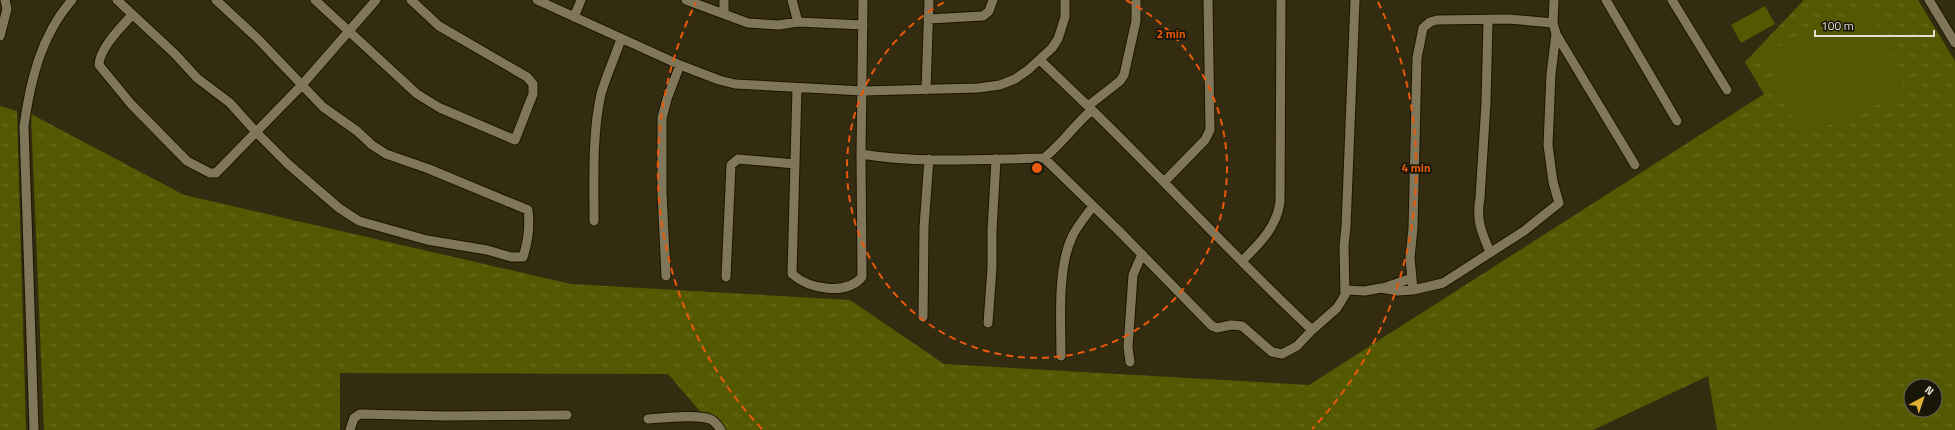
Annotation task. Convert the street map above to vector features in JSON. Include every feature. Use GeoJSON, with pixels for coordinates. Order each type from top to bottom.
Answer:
{"type":"FeatureCollection","features":[{"type":"Feature","properties":{"kind":"street"},"geometry":{"type":"LineString","coordinates":[[1,31],[6,8],[5,0]]}},
{"type":"Feature","properties":{"kind":"street"},"geometry":{"type":"LineString","coordinates":[[34,430],[24,152],[27,104],[37,61],[51,32],[72,0]]}},
{"type":"Feature","properties":{"kind":"street"},"geometry":{"type":"LineString","coordinates":[[117,0],[175,54],[197,78],[230,103],[256,132],[338,208],[360,221],[427,240],[487,250],[511,257],[523,257],[527,242],[529,223],[528,210],[429,169],[386,154],[323,107],[258,40],[216,0]]}},
{"type":"Feature","properties":{"kind":"street"},"geometry":{"type":"LineString","coordinates":[[315,0],[417,94],[440,108],[515,140],[533,94],[533,84],[527,77],[439,26],[412,0]]}},
{"type":"Feature","properties":{"kind":"street"},"geometry":{"type":"LineString","coordinates":[[132,15],[113,35],[100,59],[99,65],[131,104],[187,161],[210,173],[216,173],[301,86],[376,0]]}},
{"type":"Feature","properties":{"kind":"street"},"geometry":{"type":"LineString","coordinates":[[536,0],[680,65],[719,80],[735,84],[863,91],[978,88],[1000,85],[1015,79],[1040,60],[1058,39],[1065,17],[1066,0]]}},
{"type":"Feature","properties":{"kind":"street"},"geometry":{"type":"LineString","coordinates":[[574,17],[580,0]]}},
{"type":"Feature","properties":{"kind":"street"},"geometry":{"type":"LineString","coordinates":[[686,0],[748,23],[779,26],[798,22],[863,26]]}},
{"type":"Feature","properties":{"kind":"street"},"geometry":{"type":"LineString","coordinates":[[724,0],[724,14]]}},
{"type":"Feature","properties":{"kind":"street"},"geometry":{"type":"LineString","coordinates":[[792,0],[798,22]]}},
{"type":"Feature","properties":{"kind":"street"},"geometry":{"type":"LineString","coordinates":[[797,88],[792,274],[808,283],[836,289],[849,287],[862,277],[861,154],[863,0]]}},
{"type":"Feature","properties":{"kind":"street"},"geometry":{"type":"LineString","coordinates":[[926,90],[928,0]]}},
{"type":"Feature","properties":{"kind":"street"},"geometry":{"type":"LineString","coordinates":[[928,18],[983,16],[989,11],[993,0]]}},
{"type":"Feature","properties":{"kind":"street"},"geometry":{"type":"LineString","coordinates":[[861,154],[929,159],[1044,158],[1057,148],[1090,108],[1120,80],[1124,74],[1136,22],[1136,0]]}},
{"type":"Feature","properties":{"kind":"street"},"geometry":{"type":"LineString","coordinates":[[1164,182],[1205,140],[1210,130],[1208,0]]}},
{"type":"Feature","properties":{"kind":"street"},"geometry":{"type":"LineString","coordinates":[[1242,261],[1261,242],[1279,214],[1281,0]]}},
{"type":"Feature","properties":{"kind":"street"},"geometry":{"type":"LineString","coordinates":[[1044,158],[1215,327],[1231,325],[1242,326],[1272,352],[1282,354],[1297,346],[1312,330],[1337,308],[1345,295],[1344,246],[1348,202],[1356,0]]}},
{"type":"Feature","properties":{"kind":"street"},"geometry":{"type":"LineString","coordinates":[[1554,0],[1553,22],[1556,34],[1635,165]]}},
{"type":"Feature","properties":{"kind":"street"},"geometry":{"type":"LineString","coordinates":[[1606,0],[1677,121]]}},
{"type":"Feature","properties":{"kind":"street"},"geometry":{"type":"LineString","coordinates":[[1672,0],[1727,90]]}},
{"type":"Feature","properties":{"kind":"street"},"geometry":{"type":"LineString","coordinates":[[1929,0],[1955,44]]}},
{"type":"Feature","properties":{"kind":"street"},"geometry":{"type":"LineString","coordinates":[[1413,290],[1410,258],[1413,228],[1417,58],[1421,33],[1430,22],[1437,20],[1509,19],[1553,22]]}},
{"type":"Feature","properties":{"kind":"street"},"geometry":{"type":"LineString","coordinates":[[1488,20],[1486,104],[1481,160],[1480,198],[1477,213],[1480,228],[1490,252]]}},
{"type":"Feature","properties":{"kind":"street"},"geometry":{"type":"LineString","coordinates":[[1381,288],[1398,291],[1413,290],[1442,283],[1524,231],[1559,203],[1553,182],[1548,145],[1551,74],[1556,34]]}},
{"type":"Feature","properties":{"kind":"street"},"geometry":{"type":"LineString","coordinates":[[594,221],[598,110],[602,92],[621,39]]}},
{"type":"Feature","properties":{"kind":"street"},"geometry":{"type":"LineString","coordinates":[[1040,60],[1312,330]]}},
{"type":"Feature","properties":{"kind":"street"},"geometry":{"type":"LineString","coordinates":[[666,276],[662,193],[662,118],[667,99],[680,65]]}},
{"type":"Feature","properties":{"kind":"street"},"geometry":{"type":"LineString","coordinates":[[726,277],[731,165],[738,159],[795,164]]}},
{"type":"Feature","properties":{"kind":"street"},"geometry":{"type":"LineString","coordinates":[[923,317],[924,227],[929,159]]}},
{"type":"Feature","properties":{"kind":"street"},"geometry":{"type":"LineString","coordinates":[[988,323],[992,268],[992,231],[996,159]]}},
{"type":"Feature","properties":{"kind":"street"},"geometry":{"type":"LineString","coordinates":[[1061,356],[1060,302],[1067,250],[1072,236],[1093,206]]}},
{"type":"Feature","properties":{"kind":"street"},"geometry":{"type":"LineString","coordinates":[[1130,362],[1128,347],[1133,275],[1142,254]]}},
{"type":"Feature","properties":{"kind":"street"},"geometry":{"type":"LineString","coordinates":[[1346,290],[1365,291],[1381,288],[1412,278]]}},
{"type":"Feature","properties":{"kind":"street"},"geometry":{"type":"LineString","coordinates":[[350,430],[354,418],[360,414],[444,416],[567,415]]}},
{"type":"Feature","properties":{"kind":"street"},"geometry":{"type":"LineString","coordinates":[[648,419],[691,417],[710,419],[718,424],[721,430]]}},
{"type":"Feature","properties":{"kind":"green space"},"geometry":{"type":"Polygon","coordinates":[[[1804,0],[1918,0],[1955,61],[1955,430],[1717,430],[1708,376],[1593,430],[716,430],[668,374],[340,373],[340,430],[44,430],[31,114],[184,195],[571,284],[850,300],[944,364],[1309,385],[1764,94],[1745,62],[1804,0]]]}},
{"type":"Feature","properties":{"kind":"green space"},"geometry":{"type":"Polygon","coordinates":[[[1765,6],[1775,24],[1741,43],[1731,25],[1765,6]]]}},
{"type":"Feature","properties":{"kind":"green space"},"geometry":{"type":"Polygon","coordinates":[[[1868,7],[1906,92],[1801,137],[1764,53],[1868,7]]]}},
{"type":"Feature","properties":{"kind":"green space"},"geometry":{"type":"Polygon","coordinates":[[[0,106],[17,111],[26,430],[0,430],[0,106]]]}},
{"type":"Feature","properties":{"kind":"green space"},"geometry":{"type":"Polygon","coordinates":[[[1750,421],[1877,425],[1877,430],[1750,430],[1750,421]]]}}]}
